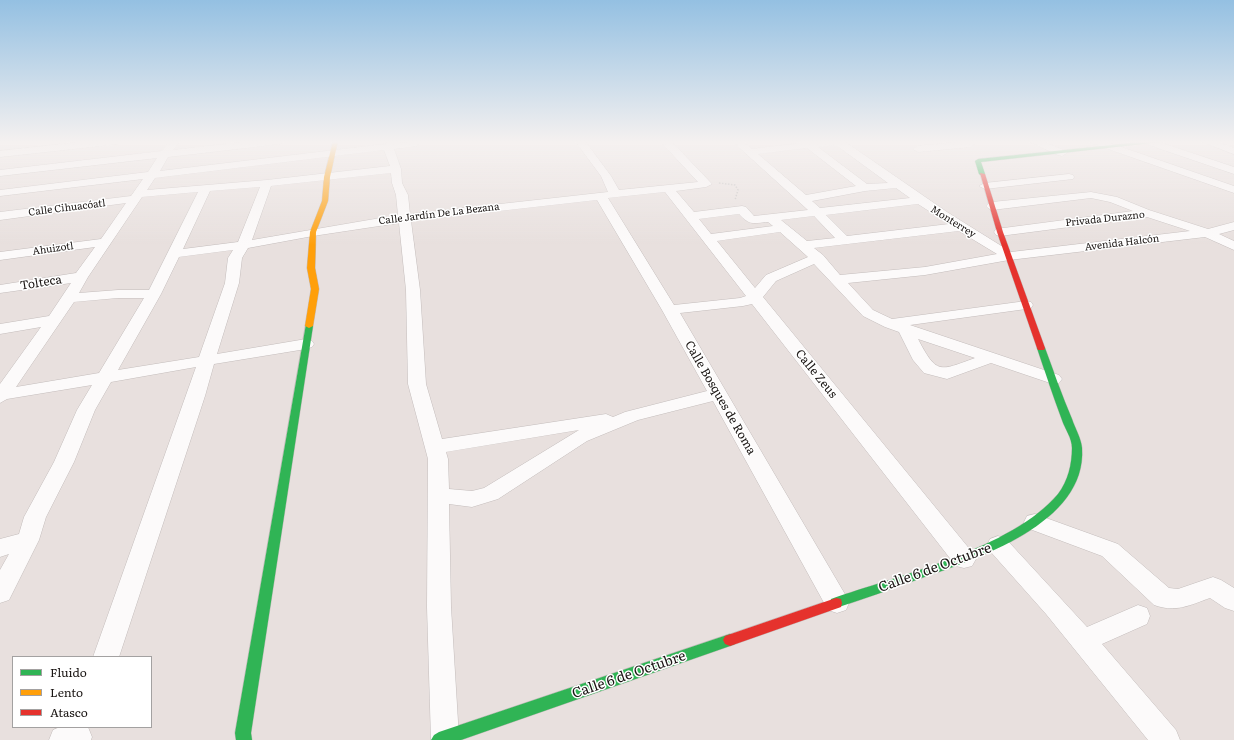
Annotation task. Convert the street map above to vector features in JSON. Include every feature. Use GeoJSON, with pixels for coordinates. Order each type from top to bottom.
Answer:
{"type":"FeatureCollection","features":[{"type":"Feature","properties":{"kind":"street"},"geometry":{"type":"LineString","coordinates":[[1,396],[69,298],[81,276],[151,176]]}},
{"type":"Feature","properties":{"kind":"street"},"geometry":{"type":"LineString","coordinates":[[142,189],[215,176]]}},
{"type":"Feature","properties":{"kind":"street"},"geometry":{"type":"LineString","coordinates":[[0,193],[120,179],[142,189],[206,188],[340,176]]}},
{"type":"Feature","properties":{"kind":"street"},"geometry":{"type":"LineString","coordinates":[[396,176],[397,183],[402,194],[413,290],[417,384],[438,459],[442,739]]}},
{"type":"Feature","properties":{"kind":"street","name":"Calle Bosques de Roma"},"geometry":{"type":"LineString","coordinates":[[606,176],[607,195],[670,310],[837,603]]}},
{"type":"Feature","properties":{"kind":"street"},"geometry":{"type":"LineString","coordinates":[[698,176],[706,184]]}},
{"type":"Feature","properties":{"kind":"street"},"geometry":{"type":"LineString","coordinates":[[777,176],[804,199],[843,239]]}},
{"type":"Feature","properties":{"kind":"street"},"geometry":{"type":"LineString","coordinates":[[849,176],[865,188]]}},
{"type":"Feature","properties":{"kind":"street","name":"Monterrey"},"geometry":{"type":"LineString","coordinates":[[885,176],[959,227],[1009,256]]}},
{"type":"Feature","properties":{"kind":"street","name":"Calle 6 de Octubre"},"geometry":{"type":"LineString","coordinates":[[442,739],[964,559],[998,545],[1035,522],[1059,498],[1075,474],[1077,448],[1000,232],[983,176]]}},
{"type":"Feature","properties":{"kind":"street"},"geometry":{"type":"LineString","coordinates":[[1192,176],[1234,190]]}},
{"type":"Feature","properties":{"kind":"street"},"geometry":{"type":"LineString","coordinates":[[244,740],[245,725],[315,288],[311,268],[313,232],[325,200],[327,177]]}},
{"type":"Feature","properties":{"kind":"street"},"geometry":{"type":"LineString","coordinates":[[986,186],[1069,177]]}},
{"type":"Feature","properties":{"kind":"street"},"geometry":{"type":"LineString","coordinates":[[1026,181],[1100,219]]}},
{"type":"Feature","properties":{"kind":"street"},"geometry":{"type":"LineString","coordinates":[[106,656],[196,396],[232,284],[235,258],[243,245],[266,183]]}},
{"type":"Feature","properties":{"kind":"street","name":"Calle Jardín De La Bezana"},"geometry":{"type":"LineString","coordinates":[[173,254],[243,245],[313,232],[405,218],[706,184]]}},
{"type":"Feature","properties":{"kind":"street"},"geometry":{"type":"LineString","coordinates":[[804,199],[865,188],[898,185]]}},
{"type":"Feature","properties":{"kind":"street"},"geometry":{"type":"LineString","coordinates":[[55,210],[59,186]]}},
{"type":"Feature","properties":{"kind":"street"},"geometry":{"type":"LineString","coordinates":[[0,593],[28,540],[36,517],[64,462],[86,410],[154,294],[206,188]]}},
{"type":"Feature","properties":{"kind":"street","name":"Calle Zeus"},"geometry":{"type":"LineString","coordinates":[[668,188],[964,559]]}},
{"type":"Feature","properties":{"kind":"street","name":"Calle Cihuacóatl"},"geometry":{"type":"LineString","coordinates":[[0,216],[55,210],[142,189]]}},
{"type":"Feature","properties":{"kind":"street"},"geometry":{"type":"LineString","coordinates":[[992,206],[1091,195],[1113,199],[1148,214]]}},
{"type":"Feature","properties":{"kind":"street"},"geometry":{"type":"LineString","coordinates":[[750,220],[919,200]]}},
{"type":"Feature","properties":{"kind":"street"},"geometry":{"type":"LineString","coordinates":[[691,216],[742,210],[759,231]]}},
{"type":"Feature","properties":{"kind":"street","name":"Privada Durazno"},"geometry":{"type":"LineString","coordinates":[[1000,232],[1148,214],[1207,233],[1234,246]]}},
{"type":"Feature","properties":{"kind":"street"},"geometry":{"type":"LineString","coordinates":[[771,218],[818,258],[868,313],[906,330],[1052,379]]}},
{"type":"Feature","properties":{"kind":"street","name":"Avenida Halcón"},"geometry":{"type":"LineString","coordinates":[[837,280],[925,271],[1009,256],[1207,233],[1234,226]]}},
{"type":"Feature","properties":{"kind":"street"},"geometry":{"type":"LineString","coordinates":[[804,245],[843,239],[959,227]]}},
{"type":"Feature","properties":{"kind":"street"},"geometry":{"type":"LineString","coordinates":[[708,238],[784,228]]}},
{"type":"Feature","properties":{"kind":"street","name":"Ahuizotl"},"geometry":{"type":"LineString","coordinates":[[0,256],[105,242]]}},
{"type":"Feature","properties":{"kind":"street"},"geometry":{"type":"LineString","coordinates":[[670,310],[743,302],[755,297],[771,278],[796,266],[818,258]]}},
{"type":"Feature","properties":{"kind":"street","name":"Tolteca"},"geometry":{"type":"LineString","coordinates":[[0,289],[81,276]]}},
{"type":"Feature","properties":{"kind":"street"},"geometry":{"type":"LineString","coordinates":[[69,298],[118,294],[154,294]]}},
{"type":"Feature","properties":{"kind":"street"},"geometry":{"type":"LineString","coordinates":[[890,324],[1026,305]]}},
{"type":"Feature","properties":{"kind":"street"},"geometry":{"type":"LineString","coordinates":[[0,329],[54,320]]}},
{"type":"Feature","properties":{"kind":"street"},"geometry":{"type":"LineString","coordinates":[[906,330],[921,360],[930,368],[947,374],[990,358]]}},
{"type":"Feature","properties":{"kind":"street"},"geometry":{"type":"LineString","coordinates":[[1,396],[306,344]]}},
{"type":"Feature","properties":{"kind":"street"},"geometry":{"type":"LineString","coordinates":[[435,447],[578,430],[718,394]]}},
{"type":"Feature","properties":{"kind":"street"},"geometry":{"type":"LineString","coordinates":[[438,495],[472,499],[491,494],[578,430]]}},
{"type":"Feature","properties":{"kind":"street"},"geometry":{"type":"LineString","coordinates":[[1035,522],[1110,550],[1163,598],[1178,599],[1213,586],[1234,601]]}},
{"type":"Feature","properties":{"kind":"street"},"geometry":{"type":"LineString","coordinates":[[0,548],[28,540]]}},
{"type":"Feature","properties":{"kind":"street"},"geometry":{"type":"LineString","coordinates":[[998,545],[1083,641],[1166,740]]}},
{"type":"Feature","properties":{"kind":"street"},"geometry":{"type":"LineString","coordinates":[[1083,641],[1138,616]]}},
{"type":"Feature","properties":{"kind":"path"},"geometry":{"type":"LineString","coordinates":[[706,184],[725,182],[735,185],[738,190],[735,200],[742,210]]}},
{"type":"Feature","properties":{"kind":"traffic: fast"},"geometry":{"type":"LineString","coordinates":[[244,740],[243,733],[309,326]]}},
{"type":"Feature","properties":{"kind":"traffic: fast"},"geometry":{"type":"LineString","coordinates":[[836,603],[963,559],[991,547],[1018,532],[1043,515],[1062,496],[1074,473],[1077,448],[1041,348]]}},
{"type":"Feature","properties":{"kind":"traffic: fast"},"geometry":{"type":"LineString","coordinates":[[439,740],[730,640]]}},
{"type":"Feature","properties":{"kind":"traffic: slow"},"geometry":{"type":"LineString","coordinates":[[309,326],[315,289],[311,268],[313,232],[325,201],[327,176]]}},
{"type":"Feature","properties":{"kind":"traffic: jam"},"geometry":{"type":"LineString","coordinates":[[982,176],[1000,232],[1041,348]]}},
{"type":"Feature","properties":{"kind":"traffic: jam"},"geometry":{"type":"LineString","coordinates":[[730,640],[836,603]]}}]}
